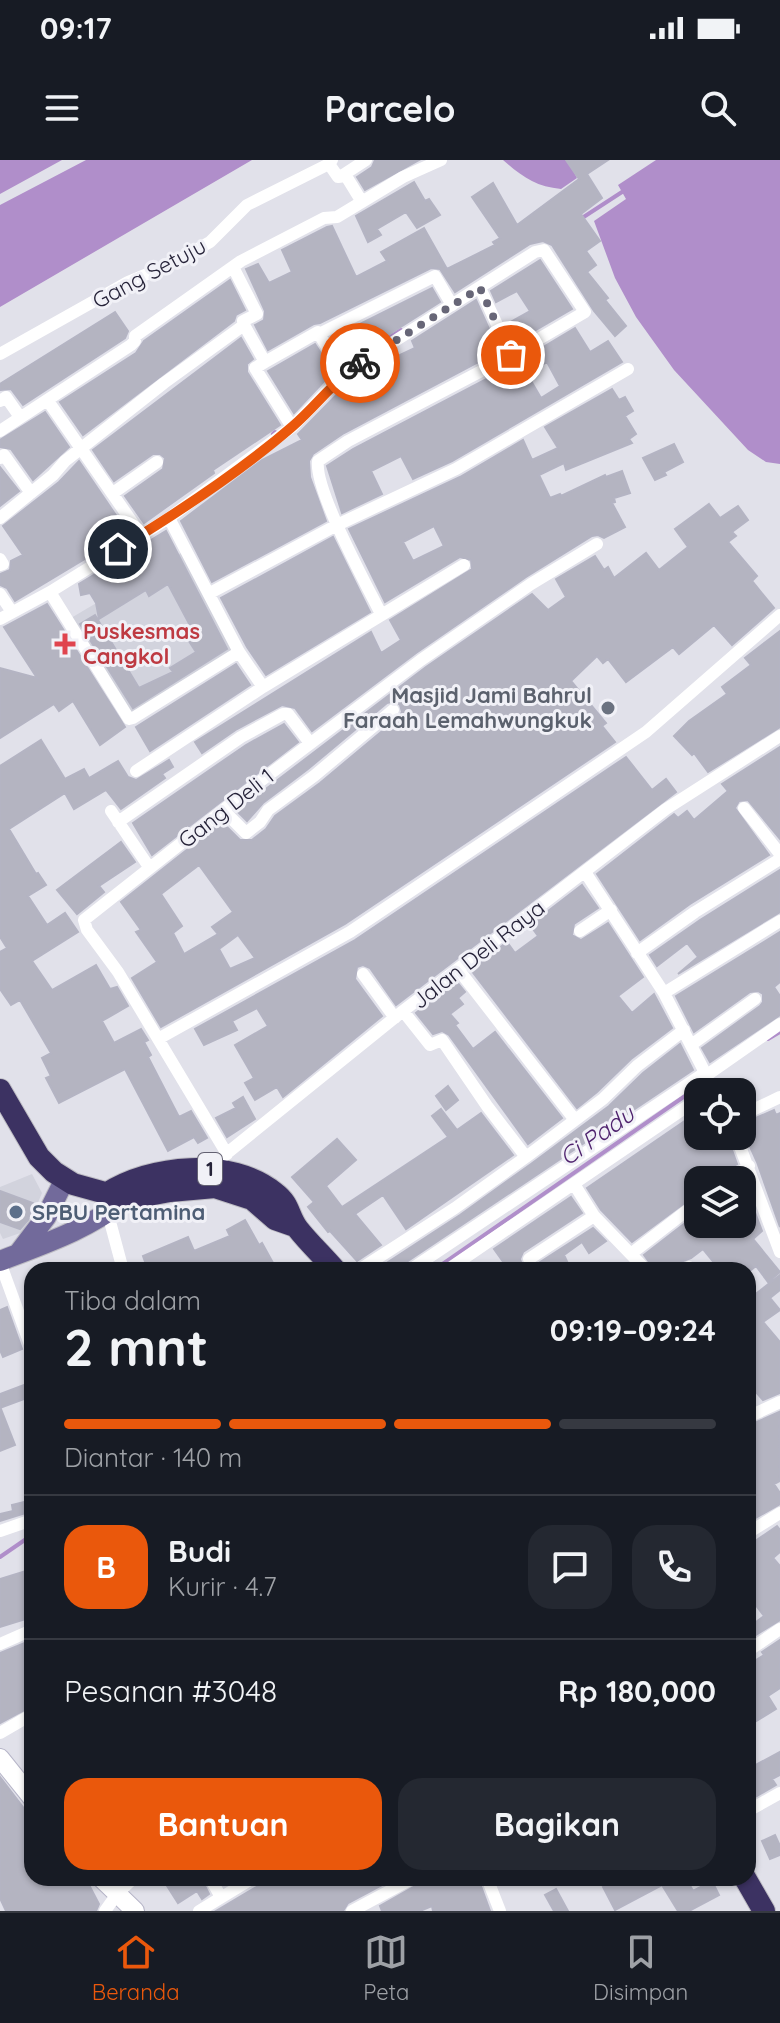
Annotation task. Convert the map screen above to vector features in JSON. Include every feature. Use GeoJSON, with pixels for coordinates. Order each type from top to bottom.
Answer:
{"type":"FeatureCollection","features":[{"type":"Feature","properties":{"kind":"highway","name":"1"},"geometry":{"type":"LineString","coordinates":[[0,1090],[30,1147],[54,1172],[114,1202],[215,1187],[252,1199],[275,1219],[295,1226]]}},
{"type":"Feature","properties":{"kind":"highway","name":"1"},"geometry":{"type":"LineString","coordinates":[[114,1202],[125,1181],[186,1170],[223,1170],[274,1191],[289,1207],[295,1226],[328,1262]]}},
{"type":"Feature","properties":{"kind":"highway"},"geometry":{"type":"LineString","coordinates":[[750,1886],[764,1911]]}},
{"type":"Feature","properties":{"kind":"main road"},"geometry":{"type":"LineString","coordinates":[[6,1259],[46,1217],[65,1179]]}},
{"type":"Feature","properties":{"kind":"main road"},"geometry":{"type":"LineString","coordinates":[[6,1259],[69,1236],[114,1202]]}},
{"type":"Feature","properties":{"kind":"street"},"geometry":{"type":"LineString","coordinates":[[330,162],[338,177],[366,160]]}},
{"type":"Feature","properties":{"kind":"street"},"geometry":{"type":"LineString","coordinates":[[0,431],[131,345],[135,336],[233,267],[324,218],[337,217],[403,177],[441,160]]}},
{"type":"Feature","properties":{"kind":"street","name":"Gang Setuju"},"geometry":{"type":"LineString","coordinates":[[0,354],[128,282],[171,264],[210,242],[247,205],[330,162]]}},
{"type":"Feature","properties":{"kind":"street"},"geometry":{"type":"LineString","coordinates":[[343,175],[362,202]]}},
{"type":"Feature","properties":{"kind":"street"},"geometry":{"type":"LineString","coordinates":[[0,594],[6,616],[50,592],[139,532],[169,518],[289,423],[342,369],[535,252],[544,250],[585,312],[320,458],[318,473],[337,525],[381,614]]}},
{"type":"Feature","properties":{"kind":"street"},"geometry":{"type":"LineString","coordinates":[[233,267],[257,314],[243,321],[244,325],[265,362]]}},
{"type":"Feature","properties":{"kind":"street"},"geometry":{"type":"LineString","coordinates":[[289,423],[255,368],[302,340],[435,276],[451,303]]}},
{"type":"Feature","properties":{"kind":"street"},"geometry":{"type":"LineString","coordinates":[[480,288],[511,355]]}},
{"type":"Feature","properties":{"kind":"street"},"geometry":{"type":"LineString","coordinates":[[0,518],[82,447],[244,325]]}},
{"type":"Feature","properties":{"kind":"street"},"geometry":{"type":"LineString","coordinates":[[319,334],[342,369]]}},
{"type":"Feature","properties":{"kind":"street"},"geometry":{"type":"LineString","coordinates":[[210,593],[337,525],[456,469],[628,369]]}},
{"type":"Feature","properties":{"kind":"street"},"geometry":{"type":"LineString","coordinates":[[0,401],[6,397],[20,417]]}},
{"type":"Feature","properties":{"kind":"street"},"geometry":{"type":"LineString","coordinates":[[48,401],[139,532]]}},
{"type":"Feature","properties":{"kind":"street"},"geometry":{"type":"LineString","coordinates":[[0,458],[4,455],[31,493]]}},
{"type":"Feature","properties":{"kind":"street"},"geometry":{"type":"LineString","coordinates":[[113,493],[157,462]]}},
{"type":"Feature","properties":{"kind":"street"},"geometry":{"type":"LineString","coordinates":[[169,518],[239,652],[263,687]]}},
{"type":"Feature","properties":{"kind":"street","name":"Gang Deli 1"},"geometry":{"type":"LineString","coordinates":[[227,1154],[118,972],[87,930],[84,920],[421,660],[531,584],[597,544]]}},
{"type":"Feature","properties":{"kind":"street"},"geometry":{"type":"LineString","coordinates":[[0,559],[3,564],[0,565]]}},
{"type":"Feature","properties":{"kind":"street"},"geometry":{"type":"LineString","coordinates":[[136,771],[263,687],[464,565]]}},
{"type":"Feature","properties":{"kind":"street"},"geometry":{"type":"LineString","coordinates":[[50,592],[129,719],[239,652]]}},
{"type":"Feature","properties":{"kind":"street"},"geometry":{"type":"LineString","coordinates":[[158,1039],[350,932],[550,798],[646,732],[780,615]]}},
{"type":"Feature","properties":{"kind":"street"},"geometry":{"type":"LineString","coordinates":[[223,810],[242,833],[246,833],[260,822],[268,810],[393,710]]}},
{"type":"Feature","properties":{"kind":"street"},"geometry":{"type":"LineString","coordinates":[[118,822],[241,737],[283,714],[288,714],[310,743]]}},
{"type":"Feature","properties":{"kind":"street","name":"Jalan Deli Raya"},"geometry":{"type":"LineString","coordinates":[[191,1189],[207,1169],[399,1015],[666,809],[780,736]]}},
{"type":"Feature","properties":{"kind":"street"},"geometry":{"type":"LineString","coordinates":[[637,953],[780,856],[744,808]]}},
{"type":"Feature","properties":{"kind":"street"},"geometry":{"type":"LineString","coordinates":[[111,811],[149,867]]}},
{"type":"Feature","properties":{"kind":"street"},"geometry":{"type":"LineString","coordinates":[[585,872],[664,993],[707,1078]]}},
{"type":"Feature","properties":{"kind":"street"},"geometry":{"type":"LineString","coordinates":[[580,931],[611,910]]}},
{"type":"Feature","properties":{"kind":"street"},"geometry":{"type":"LineString","coordinates":[[664,993],[780,921]]}},
{"type":"Feature","properties":{"kind":"street"},"geometry":{"type":"LineString","coordinates":[[458,969],[575,1120]]}},
{"type":"Feature","properties":{"kind":"street"},"geometry":{"type":"LineString","coordinates":[[363,974],[430,1045],[442,1040],[526,1157]]}},
{"type":"Feature","properties":{"kind":"street"},"geometry":{"type":"LineString","coordinates":[[691,1045],[755,999]]}},
{"type":"Feature","properties":{"kind":"street"},"geometry":{"type":"LineString","coordinates":[[718,1078],[780,1024]]}},
{"type":"Feature","properties":{"kind":"street"},"geometry":{"type":"LineString","coordinates":[[371,1262],[526,1157],[684,1030]]}},
{"type":"Feature","properties":{"kind":"street"},"geometry":{"type":"LineString","coordinates":[[756,1108],[780,1097]]}},
{"type":"Feature","properties":{"kind":"street"},"geometry":{"type":"LineString","coordinates":[[423,1262],[684,1101]]}},
{"type":"Feature","properties":{"kind":"street"},"geometry":{"type":"LineString","coordinates":[[459,1262],[684,1109]]}},
{"type":"Feature","properties":{"kind":"street"},"geometry":{"type":"LineString","coordinates":[[742,1150],[749,1166]]}},
{"type":"Feature","properties":{"kind":"street"},"geometry":{"type":"LineString","coordinates":[[574,1184],[594,1216],[639,1262]]}},
{"type":"Feature","properties":{"kind":"street"},"geometry":{"type":"LineString","coordinates":[[756,1185],[780,1252]]}},
{"type":"Feature","properties":{"kind":"street"},"geometry":{"type":"LineString","coordinates":[[114,1202],[122,1262]]}},
{"type":"Feature","properties":{"kind":"street"},"geometry":{"type":"LineString","coordinates":[[632,1253],[684,1213]]}},
{"type":"Feature","properties":{"kind":"street"},"geometry":{"type":"LineString","coordinates":[[529,1259],[594,1216]]}},
{"type":"Feature","properties":{"kind":"street"},"geometry":{"type":"LineString","coordinates":[[6,1259],[24,1322]]}},
{"type":"Feature","properties":{"kind":"street"},"geometry":{"type":"LineString","coordinates":[[756,1413],[780,1402]]}},
{"type":"Feature","properties":{"kind":"street"},"geometry":{"type":"LineString","coordinates":[[756,1529],[778,1519]]}},
{"type":"Feature","properties":{"kind":"street"},"geometry":{"type":"LineString","coordinates":[[0,1531],[24,1523]]}},
{"type":"Feature","properties":{"kind":"street"},"geometry":{"type":"LineString","coordinates":[[756,1646],[780,1629]]}},
{"type":"Feature","properties":{"kind":"street"},"geometry":{"type":"LineString","coordinates":[[0,1644],[24,1634]]}},
{"type":"Feature","properties":{"kind":"street"},"geometry":{"type":"LineString","coordinates":[[0,1733],[24,1719]]}},
{"type":"Feature","properties":{"kind":"street"},"geometry":{"type":"LineString","coordinates":[[0,1758],[24,1788]]}},
{"type":"Feature","properties":{"kind":"street"},"geometry":{"type":"LineString","coordinates":[[756,1806],[780,1793]]}},
{"type":"Feature","properties":{"kind":"street"},"geometry":{"type":"LineString","coordinates":[[109,1886],[135,1911]]}},
{"type":"Feature","properties":{"kind":"street"},"geometry":{"type":"LineString","coordinates":[[105,1911],[126,1886]]}},
{"type":"Feature","properties":{"kind":"street"},"geometry":{"type":"LineString","coordinates":[[215,1886],[221,1897]]}},
{"type":"Feature","properties":{"kind":"street"},"geometry":{"type":"LineString","coordinates":[[199,1911],[240,1886]]}},
{"type":"Feature","properties":{"kind":"street"},"geometry":{"type":"LineString","coordinates":[[352,1911],[399,1886]]}},
{"type":"Feature","properties":{"kind":"street"},"geometry":{"type":"LineString","coordinates":[[490,1886],[500,1911]]}},
{"type":"Feature","properties":{"kind":"shaded area"},"geometry":{"type":"Polygon","coordinates":[[[0,160],[62,160],[0,194],[0,160]]]}},
{"type":"Feature","properties":{"kind":"shaded area"},"geometry":{"type":"Polygon","coordinates":[[[86,160],[252,160],[0,307],[0,205],[86,160]]]}},
{"type":"Feature","properties":{"kind":"shaded area"},"geometry":{"type":"Polygon","coordinates":[[[503,160],[568,160],[577,178],[561,189],[544,186],[523,176],[503,160]]]}},
{"type":"Feature","properties":{"kind":"shaded area"},"geometry":{"type":"Polygon","coordinates":[[[656,160],[780,160],[780,464],[766,462],[748,450],[674,370],[636,317],[615,278],[594,221],[626,199],[618,185],[656,160]]]}},
{"type":"Feature","properties":{"kind":"shaded area"},"geometry":{"type":"Polygon","coordinates":[[[181,553],[236,652],[131,717],[71,618],[181,553]]]}},
{"type":"Feature","properties":{"kind":"shaded area"},"geometry":{"type":"Polygon","coordinates":[[[32,1174],[42,1193],[26,1231],[3,1239],[0,1233],[0,1187],[32,1174]]]}},
{"type":"Feature","properties":{"kind":"building"},"geometry":{"type":"Polygon","coordinates":[[[375,160],[419,160],[365,190],[357,177],[372,167],[375,160]]]}},
{"type":"Feature","properties":{"kind":"building"},"geometry":{"type":"Polygon","coordinates":[[[566,160],[608,160],[587,174],[602,198],[581,214],[600,241],[586,251],[596,265],[587,272],[626,326],[615,336],[594,311],[552,245],[543,241],[530,244],[455,292],[440,269],[431,268],[314,324],[268,350],[255,325],[264,320],[265,311],[246,269],[258,264],[269,283],[292,272],[282,250],[332,226],[356,277],[387,261],[381,252],[424,228],[447,269],[495,245],[493,242],[500,238],[472,197],[493,183],[517,225],[579,179],[566,160]]]}},
{"type":"Feature","properties":{"kind":"building"},"geometry":{"type":"Polygon","coordinates":[[[414,182],[425,201],[429,199],[440,215],[417,228],[406,212],[377,229],[381,235],[368,242],[356,216],[414,182]]]}},
{"type":"Feature","properties":{"kind":"building"},"geometry":{"type":"Polygon","coordinates":[[[540,260],[572,309],[515,342],[507,324],[530,311],[517,291],[496,302],[491,291],[540,260]]]}},
{"type":"Feature","properties":{"kind":"building"},"geometry":{"type":"Polygon","coordinates":[[[230,280],[245,310],[83,435],[60,402],[136,353],[144,341],[230,280]]]}},
{"type":"Feature","properties":{"kind":"building"},"geometry":{"type":"Polygon","coordinates":[[[432,288],[440,302],[347,361],[345,359],[332,338],[432,288]]]}},
{"type":"Feature","properties":{"kind":"building"},"geometry":{"type":"Polygon","coordinates":[[[476,300],[499,351],[344,433],[313,454],[309,461],[310,477],[326,521],[212,582],[181,521],[262,460],[302,440],[298,434],[352,379],[381,360],[383,363],[415,348],[412,341],[476,300]]]}},
{"type":"Feature","properties":{"kind":"building"},"geometry":{"type":"Polygon","coordinates":[[[115,312],[128,331],[125,338],[23,405],[11,389],[0,390],[0,384],[115,312]]]}},
{"type":"Feature","properties":{"kind":"building"},"geometry":{"type":"Polygon","coordinates":[[[575,328],[590,352],[608,341],[622,362],[452,461],[413,479],[401,456],[371,471],[382,494],[342,513],[327,466],[353,449],[513,365],[575,328]],[[547,362],[527,374],[541,398],[560,386],[547,362]]]}},
{"type":"Feature","properties":{"kind":"building"},"geometry":{"type":"Polygon","coordinates":[[[241,338],[253,359],[247,364],[247,372],[280,425],[213,470],[214,473],[144,523],[125,496],[163,469],[165,458],[153,454],[114,481],[93,450],[241,338]]]}},
{"type":"Feature","properties":{"kind":"building"},"geometry":{"type":"Polygon","coordinates":[[[315,344],[333,372],[294,413],[268,371],[315,344]]]}},
{"type":"Feature","properties":{"kind":"building"},"geometry":{"type":"Polygon","coordinates":[[[612,389],[619,400],[625,397],[633,411],[625,416],[636,434],[629,439],[632,443],[566,470],[564,463],[539,475],[550,498],[622,471],[630,493],[614,498],[615,502],[612,503],[625,527],[604,538],[592,536],[526,577],[416,653],[312,731],[295,708],[282,705],[237,729],[202,753],[195,742],[371,632],[381,653],[401,640],[390,620],[472,569],[471,560],[460,557],[385,602],[349,529],[460,477],[523,440],[532,460],[558,448],[545,427],[612,389]],[[434,526],[403,542],[413,561],[444,546],[434,526]]]}},
{"type":"Feature","properties":{"kind":"building"},"geometry":{"type":"Polygon","coordinates":[[[45,412],[69,447],[33,480],[11,449],[0,447],[0,440],[45,412]]]}},
{"type":"Feature","properties":{"kind":"building"},"geometry":{"type":"Polygon","coordinates":[[[674,444],[683,462],[655,480],[643,458],[674,444]]]}},
{"type":"Feature","properties":{"kind":"building"},"geometry":{"type":"Polygon","coordinates":[[[79,461],[128,533],[15,601],[7,588],[0,585],[0,574],[10,570],[11,561],[23,555],[3,526],[59,482],[79,461]]]}},
{"type":"Feature","properties":{"kind":"building"},"geometry":{"type":"Polygon","coordinates":[[[0,467],[19,491],[0,506],[0,467]]]}},
{"type":"Feature","properties":{"kind":"building"},"geometry":{"type":"Polygon","coordinates":[[[709,504],[720,518],[738,506],[748,520],[732,532],[736,536],[728,542],[757,576],[752,581],[774,608],[732,645],[714,625],[679,654],[673,647],[626,682],[608,659],[603,663],[597,656],[571,681],[606,723],[602,726],[615,742],[345,924],[161,1027],[132,978],[157,962],[136,932],[141,930],[121,902],[222,822],[240,840],[252,840],[266,829],[275,816],[399,717],[402,712],[400,705],[395,701],[387,703],[263,803],[247,821],[237,811],[426,667],[532,594],[548,610],[566,597],[556,579],[595,556],[604,570],[608,567],[614,578],[646,553],[659,570],[688,547],[675,529],[709,504]],[[199,865],[161,894],[182,926],[173,933],[184,954],[218,934],[212,927],[233,912],[199,865]],[[238,935],[219,949],[230,969],[255,958],[238,935]]]}},
{"type":"Feature","properties":{"kind":"building"},"geometry":{"type":"Polygon","coordinates":[[[166,531],[227,649],[133,708],[80,624],[95,615],[139,688],[173,672],[170,668],[196,652],[187,638],[193,631],[168,584],[149,596],[146,590],[99,619],[96,603],[90,593],[81,595],[79,584],[166,531]]]}},
{"type":"Feature","properties":{"kind":"building"},"geometry":{"type":"Polygon","coordinates":[[[333,537],[370,612],[266,675],[221,598],[333,537]]]}},
{"type":"Feature","properties":{"kind":"building"},"geometry":{"type":"Polygon","coordinates":[[[47,604],[125,727],[100,745],[73,701],[59,711],[54,704],[0,738],[0,668],[37,678],[4,627],[47,604]]]}},
{"type":"Feature","properties":{"kind":"building"},"geometry":{"type":"Polygon","coordinates":[[[780,631],[780,727],[708,772],[694,753],[692,755],[674,736],[689,721],[727,694],[722,687],[751,665],[745,658],[780,631]]]}},
{"type":"Feature","properties":{"kind":"building"},"geometry":{"type":"Polygon","coordinates":[[[236,664],[250,685],[150,751],[136,727],[236,664]]]}},
{"type":"Feature","properties":{"kind":"building"},"geometry":{"type":"Polygon","coordinates":[[[284,724],[298,742],[152,855],[133,823],[246,745],[284,724]]]}},
{"type":"Feature","properties":{"kind":"building"},"geometry":{"type":"Polygon","coordinates":[[[41,740],[65,779],[84,769],[89,778],[118,761],[128,777],[136,780],[169,760],[173,767],[162,774],[165,778],[121,809],[106,790],[74,809],[65,793],[9,829],[46,885],[28,896],[47,925],[65,913],[78,932],[32,961],[52,990],[96,965],[110,989],[117,987],[128,1006],[102,1021],[114,1043],[141,1029],[148,1040],[144,1042],[151,1055],[148,1057],[179,1117],[191,1111],[207,1138],[198,1143],[194,1137],[168,1151],[125,1069],[59,1103],[46,1078],[51,1076],[42,1058],[51,1053],[20,1000],[11,1005],[0,989],[0,952],[7,948],[0,937],[0,766],[41,740]]]}},
{"type":"Feature","properties":{"kind":"building"},"geometry":{"type":"Polygon","coordinates":[[[780,747],[780,839],[748,800],[739,801],[735,808],[769,855],[690,904],[640,940],[597,874],[674,814],[678,818],[687,811],[694,820],[728,791],[722,784],[780,747]]]}},
{"type":"Feature","properties":{"kind":"building"},"geometry":{"type":"Polygon","coordinates":[[[626,757],[652,790],[666,779],[676,792],[396,1005],[370,968],[363,965],[357,967],[355,979],[382,1016],[283,1097],[277,1087],[255,1100],[245,1083],[254,1078],[235,1045],[268,1026],[257,1008],[232,1021],[237,1030],[204,1045],[195,1029],[355,940],[626,757]]]}},
{"type":"Feature","properties":{"kind":"building"},"geometry":{"type":"Polygon","coordinates":[[[121,842],[135,862],[99,886],[104,892],[77,914],[57,890],[121,842]]]}},
{"type":"Feature","properties":{"kind":"building"},"geometry":{"type":"Polygon","coordinates":[[[780,870],[780,912],[678,974],[698,957],[687,943],[657,966],[650,955],[780,870]]]}},
{"type":"Feature","properties":{"kind":"building"},"geometry":{"type":"Polygon","coordinates":[[[582,885],[598,908],[574,924],[572,935],[581,940],[608,923],[643,977],[618,996],[632,1013],[654,994],[672,1028],[631,1059],[577,1108],[471,970],[507,942],[515,953],[538,936],[530,925],[582,885]]]}},
{"type":"Feature","properties":{"kind":"building"},"geometry":{"type":"Polygon","coordinates":[[[780,932],[780,982],[774,987],[780,996],[780,1015],[710,1062],[702,1048],[760,1006],[763,994],[750,992],[694,1032],[676,996],[780,932]]]}},
{"type":"Feature","properties":{"kind":"building"},"geometry":{"type":"Polygon","coordinates":[[[456,981],[465,992],[458,998],[463,1004],[450,1014],[473,1049],[495,1032],[562,1118],[528,1144],[449,1035],[442,1031],[433,1034],[416,1013],[456,981]]]}},
{"type":"Feature","properties":{"kind":"building"},"geometry":{"type":"Polygon","coordinates":[[[680,1044],[693,1070],[406,1262],[388,1262],[531,1164],[609,1106],[643,1073],[680,1044]]]}},
{"type":"Feature","properties":{"kind":"building"},"geometry":{"type":"Polygon","coordinates":[[[448,1086],[458,1100],[446,1110],[436,1096],[448,1086]]]}},
{"type":"Feature","properties":{"kind":"building"},"geometry":{"type":"Polygon","coordinates":[[[243,1097],[255,1119],[227,1137],[216,1118],[236,1108],[233,1103],[243,1097]]]}},
{"type":"Feature","properties":{"kind":"building"},"geometry":{"type":"Polygon","coordinates":[[[441,1109],[457,1130],[481,1113],[513,1155],[406,1229],[383,1195],[355,1214],[381,1245],[357,1261],[308,1207],[314,1202],[292,1177],[337,1139],[356,1160],[326,1186],[342,1207],[448,1137],[432,1116],[441,1109]]]}},
{"type":"Feature","properties":{"kind":"building"},"geometry":{"type":"Polygon","coordinates":[[[774,1110],[776,1115],[780,1113],[780,1227],[752,1150],[756,1150],[756,1118],[774,1110]]]}},
{"type":"Feature","properties":{"kind":"building"},"geometry":{"type":"Polygon","coordinates":[[[684,1122],[684,1150],[732,1150],[737,1164],[684,1166],[684,1203],[632,1242],[601,1210],[587,1188],[684,1122]]]}},
{"type":"Feature","properties":{"kind":"building"},"geometry":{"type":"Polygon","coordinates":[[[0,1191],[33,1203],[28,1220],[20,1229],[0,1222],[0,1191]]]}},
{"type":"Feature","properties":{"kind":"building"},"geometry":{"type":"Polygon","coordinates":[[[571,1197],[582,1213],[523,1252],[521,1262],[503,1262],[494,1249],[571,1197]]]}},
{"type":"Feature","properties":{"kind":"building"},"geometry":{"type":"Polygon","coordinates":[[[756,1215],[762,1231],[756,1236],[756,1215]]]}},
{"type":"Feature","properties":{"kind":"building"},"geometry":{"type":"Polygon","coordinates":[[[245,1220],[272,1262],[145,1262],[143,1256],[188,1237],[194,1251],[230,1236],[227,1230],[245,1220]]]}},
{"type":"Feature","properties":{"kind":"building"},"geometry":{"type":"Polygon","coordinates":[[[684,1224],[684,1238],[754,1238],[780,1272],[768,1282],[756,1262],[714,1262],[703,1249],[682,1262],[649,1262],[644,1255],[684,1224]]]}},
{"type":"Feature","properties":{"kind":"building"},"geometry":{"type":"Polygon","coordinates":[[[593,1228],[606,1241],[589,1253],[582,1242],[564,1255],[567,1262],[540,1262],[593,1228]]]}},
{"type":"Feature","properties":{"kind":"building"},"geometry":{"type":"Polygon","coordinates":[[[780,1275],[780,1290],[770,1298],[780,1310],[763,1322],[780,1342],[780,1393],[763,1400],[756,1392],[756,1294],[780,1275]]]}},
{"type":"Feature","properties":{"kind":"building"},"geometry":{"type":"Polygon","coordinates":[[[7,1307],[22,1349],[3,1357],[0,1350],[0,1310],[7,1307]]]}},
{"type":"Feature","properties":{"kind":"building"},"geometry":{"type":"Polygon","coordinates":[[[24,1385],[24,1399],[0,1408],[0,1394],[24,1385]]]}},
{"type":"Feature","properties":{"kind":"building"},"geometry":{"type":"Polygon","coordinates":[[[0,1410],[15,1445],[0,1451],[0,1410]]]}},
{"type":"Feature","properties":{"kind":"building"},"geometry":{"type":"Polygon","coordinates":[[[779,1412],[780,1481],[774,1484],[780,1493],[780,1504],[756,1518],[756,1422],[779,1412]]]}},
{"type":"Feature","properties":{"kind":"building"},"geometry":{"type":"Polygon","coordinates":[[[24,1502],[24,1514],[0,1521],[0,1514],[13,1511],[12,1505],[24,1502]]]}},
{"type":"Feature","properties":{"kind":"building"},"geometry":{"type":"Polygon","coordinates":[[[777,1526],[780,1530],[780,1552],[773,1558],[780,1566],[780,1620],[756,1635],[756,1622],[764,1616],[756,1606],[756,1540],[777,1526]]]}},
{"type":"Feature","properties":{"kind":"building"},"geometry":{"type":"Polygon","coordinates":[[[24,1572],[24,1620],[0,1627],[0,1579],[24,1572]]]}},
{"type":"Feature","properties":{"kind":"building"},"geometry":{"type":"Polygon","coordinates":[[[780,1640],[780,1688],[768,1696],[776,1709],[756,1721],[756,1660],[764,1655],[762,1652],[780,1640]]]}},
{"type":"Feature","properties":{"kind":"building"},"geometry":{"type":"Polygon","coordinates":[[[24,1643],[24,1710],[0,1723],[0,1653],[24,1643]]]}},
{"type":"Feature","properties":{"kind":"building"},"geometry":{"type":"Polygon","coordinates":[[[780,1752],[780,1775],[772,1779],[776,1785],[756,1796],[756,1765],[780,1752]]]}},
{"type":"Feature","properties":{"kind":"building"},"geometry":{"type":"Polygon","coordinates":[[[0,1777],[24,1808],[24,1886],[90,1886],[99,1904],[96,1911],[6,1911],[0,1898],[0,1777]]]}},
{"type":"Feature","properties":{"kind":"building"},"geometry":{"type":"Polygon","coordinates":[[[775,1835],[780,1855],[770,1859],[762,1841],[775,1835]]]}},
{"type":"Feature","properties":{"kind":"building"},"geometry":{"type":"Polygon","coordinates":[[[167,1886],[205,1886],[209,1894],[202,1899],[197,1891],[178,1903],[167,1886]]]}},
{"type":"Feature","properties":{"kind":"building"},"geometry":{"type":"Polygon","coordinates":[[[258,1886],[380,1886],[348,1903],[343,1911],[216,1911],[258,1886]]]}},
{"type":"Feature","properties":{"kind":"building"},"geometry":{"type":"Polygon","coordinates":[[[415,1886],[481,1886],[490,1911],[433,1911],[432,1906],[420,1911],[382,1911],[380,1906],[415,1886]]]}},
{"type":"Feature","properties":{"kind":"building"},"geometry":{"type":"Polygon","coordinates":[[[605,1886],[660,1886],[615,1910],[605,1886]]]}},
{"type":"Feature","properties":{"kind":"building"},"geometry":{"type":"Polygon","coordinates":[[[663,1886],[690,1886],[693,1891],[702,1886],[714,1886],[719,1895],[689,1911],[678,1911],[663,1886]]]}},
{"type":"Feature","properties":{"kind":"building"},"geometry":{"type":"Polygon","coordinates":[[[556,1889],[568,1911],[554,1911],[545,1895],[556,1889]]]}},
{"type":"Feature","properties":{"kind":"waterway"},"geometry":{"type":"LineString","coordinates":[[579,220],[622,192]]}},
{"type":"Feature","properties":{"kind":"waterway"},"geometry":{"type":"LineString","coordinates":[[345,366],[401,330]]}},
{"type":"Feature","properties":{"kind":"waterway","name":"Ci Padu"},"geometry":{"type":"LineString","coordinates":[[768,1039],[780,1032]]}},
{"type":"Feature","properties":{"kind":"waterway","name":"Ci Padu"},"geometry":{"type":"LineString","coordinates":[[446,1262],[684,1097]]}},
{"type":"Feature","properties":{"kind":"waterway","name":"Ci Padu"},"geometry":{"type":"LineString","coordinates":[[0,1557],[24,1540]]}},
{"type":"Feature","properties":{"kind":"way so far"},"geometry":{"type":"LineString","coordinates":[[360,363],[480,288],[511,355]]}},
{"type":"Feature","properties":{"kind":"place","name":"Puskesmas Cangkol"},"geometry":{"type":"Point","coordinates":[65,644]}},
{"type":"Feature","properties":{"kind":"place","name":"Masjid Jami Bahrul Faraah Lemahwungkuk"},"geometry":{"type":"Point","coordinates":[608,708]}},
{"type":"Feature","properties":{"kind":"place","name":"SPBU Pertamina"},"geometry":{"type":"Point","coordinates":[16,1212]}},
{"type":"Feature","properties":{"kind":"route"},"geometry":{"type":"LineString","coordinates":[[118,549],[169,518],[292,427],[330,387],[360,363]]}}]}
